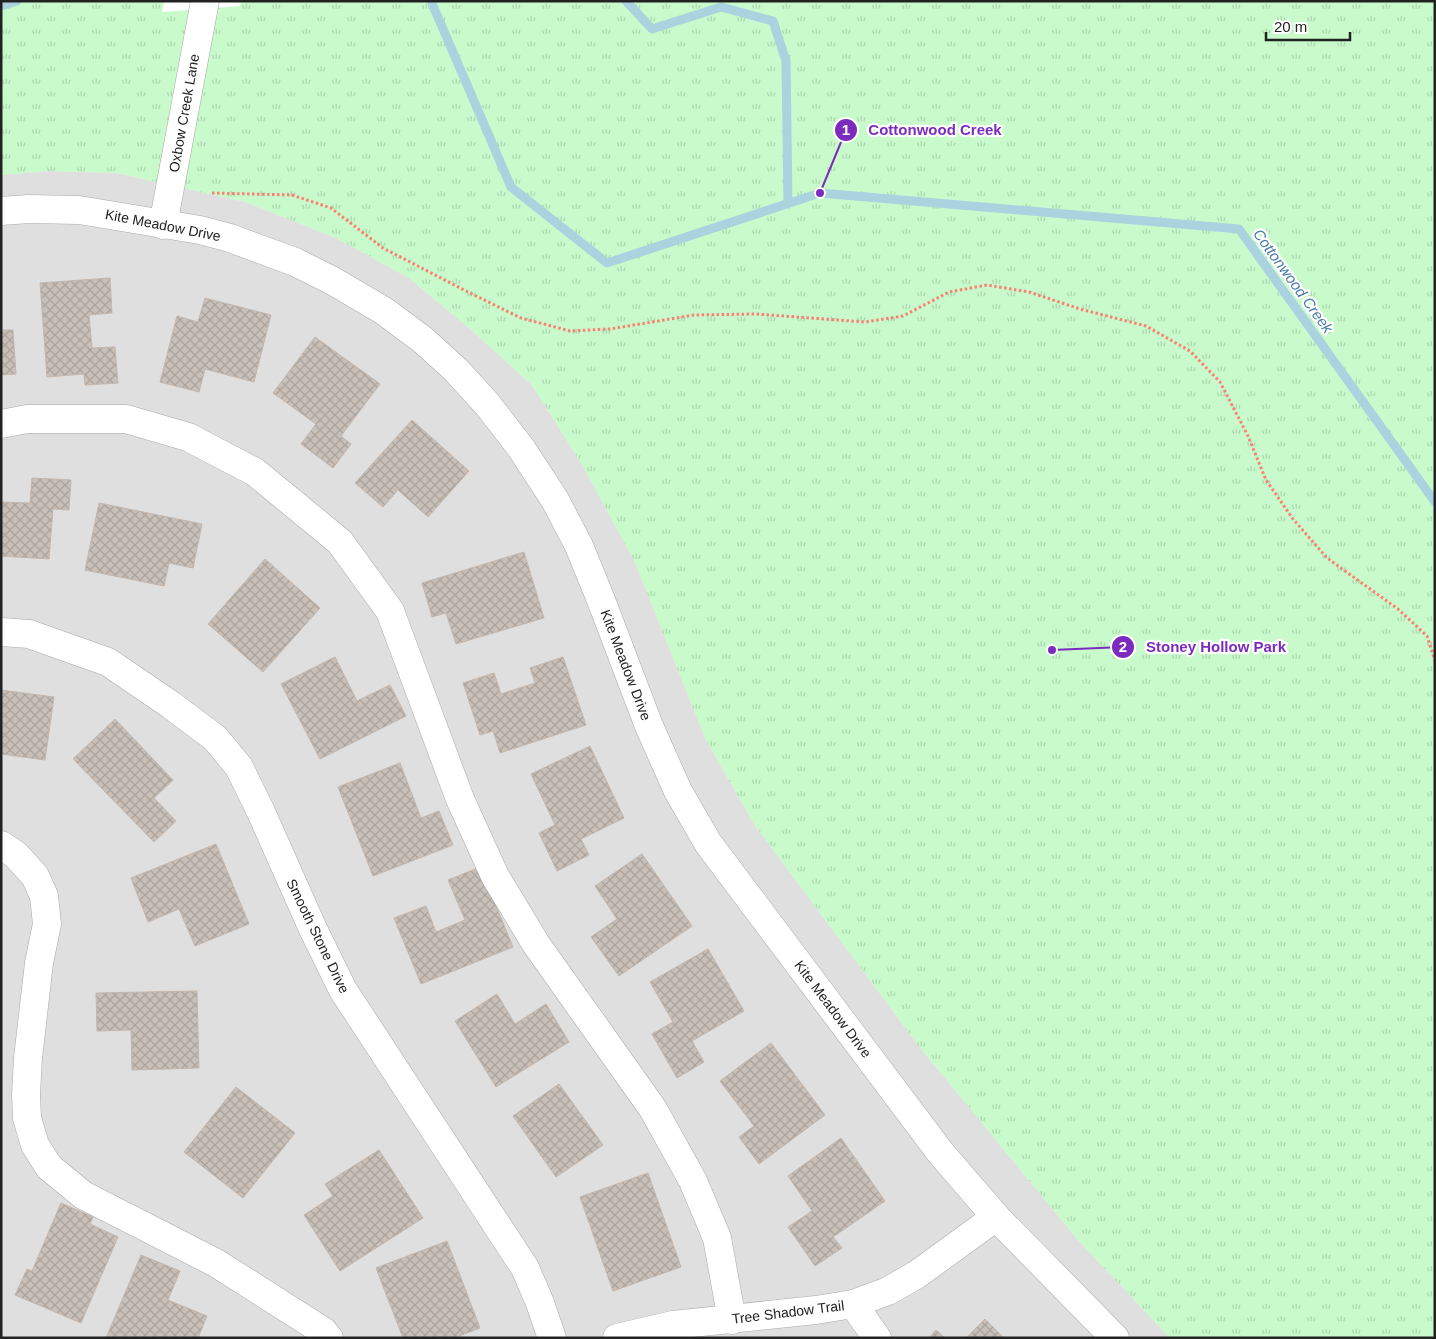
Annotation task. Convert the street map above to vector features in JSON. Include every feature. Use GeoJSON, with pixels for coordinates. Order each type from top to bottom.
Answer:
{"type":"FeatureCollection","features":[{"type":"Feature","properties":{"kind":"street","name":"Oxbow Creek Lane"},"geometry":{"type":"LineString","coordinates":[[163,225],[204,5]]}},
{"type":"Feature","properties":{"kind":"street","name":"Kite Meadow Drive"},"geometry":{"type":"LineString","coordinates":[[1,211],[28,209],[79,210],[200,230],[230,238],[295,262],[333,281],[384,311],[423,340],[456,370],[488,404],[521,448],[555,500],[575,539],[601,600],[649,726],[674,783],[708,843],[940,1152],[996,1217],[1115,1338]]}},
{"type":"Feature","properties":{"kind":"street"},"geometry":{"type":"LineString","coordinates":[[1,424],[27,419],[126,419],[188,437],[255,472],[340,542],[390,611],[460,799],[495,876],[536,944],[653,1109],[693,1181],[717,1238],[732,1320]]}},
{"type":"Feature","properties":{"kind":"street","name":"Smooth Stone Drive"},"geometry":{"type":"LineString","coordinates":[[1,632],[29,634],[108,662],[171,704],[215,738],[239,767],[262,812],[313,929],[343,990],[525,1268],[540,1302],[552,1338]]}},
{"type":"Feature","properties":{"kind":"street"},"geometry":{"type":"LineString","coordinates":[[1,845],[16,855],[35,876],[44,896],[47,924],[28,1058],[26,1094],[27,1118],[35,1145],[49,1166],[83,1195],[216,1262],[323,1331],[329,1338]]}},
{"type":"Feature","properties":{"kind":"street","name":"Tree Shadow Trail"},"geometry":{"type":"LineString","coordinates":[[617,1338],[673,1325],[732,1320],[853,1304],[888,1291],[916,1275],[996,1217]]}},
{"type":"Feature","properties":{"kind":"street"},"geometry":{"type":"LineString","coordinates":[[853,1304],[878,1338]]}},
{"type":"Feature","properties":{"kind":"path"},"geometry":{"type":"LineString","coordinates":[[212,193],[292,195],[331,208],[383,248],[466,291],[521,318],[570,331],[610,328],[694,315],[756,314],[865,322],[903,316],[949,292],[987,285],[1029,292],[1080,309],[1146,326],[1190,351],[1220,382],[1248,436],[1266,480],[1293,519],[1327,558],[1398,609],[1427,636],[1435,661]]}},
{"type":"Feature","properties":{"kind":"shaded area"},"geometry":{"type":"Polygon","coordinates":[[[48,171],[117,173],[245,202],[336,238],[409,278],[468,327],[532,385],[581,463],[634,560],[706,740],[754,824],[918,1045],[1078,1240],[1170,1338],[1,1338],[1,175],[48,171]]]}},
{"type":"Feature","properties":{"kind":"green space"},"geometry":{"type":"Polygon","coordinates":[[[1,1],[1435,1],[1435,1338],[1170,1338],[1078,1240],[918,1045],[754,824],[706,740],[634,560],[581,463],[532,385],[468,327],[409,278],[336,238],[245,202],[117,173],[48,171],[1,175],[1,1]]]}},
{"type":"Feature","properties":{"kind":"pier"},"geometry":{"type":"Polygon","coordinates":[[[164,1],[241,1],[240,6],[162,12],[164,1]]]}},
{"type":"Feature","properties":{"kind":"building"},"geometry":{"type":"Polygon","coordinates":[[[110,278],[112,313],[89,315],[92,348],[115,347],[118,383],[85,385],[84,374],[47,377],[40,283],[110,278]]]}},
{"type":"Feature","properties":{"kind":"building"},"geometry":{"type":"Polygon","coordinates":[[[205,298],[271,315],[254,382],[205,369],[199,392],[160,382],[177,316],[198,322],[205,298]]]}},
{"type":"Feature","properties":{"kind":"building"},"geometry":{"type":"Polygon","coordinates":[[[1,330],[13,330],[16,374],[1,375],[1,330]]]}},
{"type":"Feature","properties":{"kind":"building"},"geometry":{"type":"Polygon","coordinates":[[[315,337],[380,384],[341,436],[351,444],[333,468],[301,444],[316,424],[273,393],[315,337]]]}},
{"type":"Feature","properties":{"kind":"building"},"geometry":{"type":"Polygon","coordinates":[[[412,420],[469,471],[428,517],[398,490],[383,507],[355,483],[412,420]]]}},
{"type":"Feature","properties":{"kind":"building"},"geometry":{"type":"Polygon","coordinates":[[[32,478],[71,480],[69,510],[53,509],[49,559],[1,556],[1,502],[30,503],[32,478]]]}},
{"type":"Feature","properties":{"kind":"building"},"geometry":{"type":"Polygon","coordinates":[[[99,503],[202,524],[193,568],[169,563],[164,586],[85,570],[99,503]]]}},
{"type":"Feature","properties":{"kind":"building"},"geometry":{"type":"Polygon","coordinates":[[[524,552],[544,618],[456,644],[446,613],[432,617],[422,583],[524,552]]]}},
{"type":"Feature","properties":{"kind":"building"},"geometry":{"type":"Polygon","coordinates":[[[265,559],[320,608],[263,672],[208,624],[265,559]]]}},
{"type":"Feature","properties":{"kind":"building"},"geometry":{"type":"Polygon","coordinates":[[[335,657],[357,701],[390,685],[406,716],[320,759],[281,684],[335,657]]]}},
{"type":"Feature","properties":{"kind":"building"},"geometry":{"type":"Polygon","coordinates":[[[563,657],[586,725],[500,753],[493,731],[480,735],[463,683],[494,673],[501,694],[535,683],[530,668],[563,657]]]}},
{"type":"Feature","properties":{"kind":"building"},"geometry":{"type":"Polygon","coordinates":[[[1,690],[54,697],[45,760],[1,754],[1,690]]]}},
{"type":"Feature","properties":{"kind":"building"},"geometry":{"type":"Polygon","coordinates":[[[115,719],[173,780],[154,798],[176,821],[154,842],[73,759],[115,719]]]}},
{"type":"Feature","properties":{"kind":"building"},"geometry":{"type":"Polygon","coordinates":[[[590,746],[624,818],[581,839],[589,855],[557,871],[539,833],[555,825],[531,774],[590,746]]]}},
{"type":"Feature","properties":{"kind":"building"},"geometry":{"type":"Polygon","coordinates":[[[400,763],[421,818],[439,811],[453,845],[373,876],[338,787],[400,763]]]}},
{"type":"Feature","properties":{"kind":"building"},"geometry":{"type":"Polygon","coordinates":[[[216,844],[249,924],[195,946],[179,909],[148,922],[131,878],[216,844]]]}},
{"type":"Feature","properties":{"kind":"building"},"geometry":{"type":"Polygon","coordinates":[[[642,854],[692,926],[619,976],[591,937],[617,919],[595,886],[642,854]]]}},
{"type":"Feature","properties":{"kind":"building"},"geometry":{"type":"Polygon","coordinates":[[[480,867],[513,947],[421,984],[394,918],[426,906],[436,932],[465,920],[448,880],[480,867]]]}},
{"type":"Feature","properties":{"kind":"building"},"geometry":{"type":"Polygon","coordinates":[[[708,949],[744,1011],[692,1041],[704,1062],[677,1078],[652,1034],[673,1022],[650,982],[708,949]]]}},
{"type":"Feature","properties":{"kind":"building"},"geometry":{"type":"Polygon","coordinates":[[[197,991],[199,1068],[132,1070],[131,1030],[97,1031],[96,993],[197,991]]]}},
{"type":"Feature","properties":{"kind":"building"},"geometry":{"type":"Polygon","coordinates":[[[497,994],[515,1024],[546,1004],[569,1042],[496,1087],[455,1021],[497,994]]]}},
{"type":"Feature","properties":{"kind":"building"},"geometry":{"type":"Polygon","coordinates":[[[771,1043],[825,1115],[759,1164],[739,1137],[754,1126],[720,1081],[771,1043]]]}},
{"type":"Feature","properties":{"kind":"building"},"geometry":{"type":"Polygon","coordinates":[[[559,1084],[603,1145],[556,1177],[513,1116],[559,1084]]]}},
{"type":"Feature","properties":{"kind":"building"},"geometry":{"type":"Polygon","coordinates":[[[236,1087],[295,1133],[243,1198],[184,1152],[236,1087]]]}},
{"type":"Feature","properties":{"kind":"building"},"geometry":{"type":"Polygon","coordinates":[[[841,1138],[885,1201],[833,1237],[842,1248],[815,1266],[788,1227],[812,1211],[788,1176],[841,1138]]]}},
{"type":"Feature","properties":{"kind":"building"},"geometry":{"type":"Polygon","coordinates":[[[379,1150],[423,1218],[340,1271],[304,1215],[333,1196],[325,1184],[379,1150]]]}},
{"type":"Feature","properties":{"kind":"building"},"geometry":{"type":"Polygon","coordinates":[[[648,1173],[681,1267],[613,1291],[580,1197],[648,1173]]]}},
{"type":"Feature","properties":{"kind":"building"},"geometry":{"type":"Polygon","coordinates":[[[61,1203],[93,1217],[90,1224],[118,1237],[81,1323],[15,1295],[27,1269],[32,1271],[61,1203]]]}},
{"type":"Feature","properties":{"kind":"building"},"geometry":{"type":"Polygon","coordinates":[[[447,1241],[480,1328],[454,1338],[403,1338],[376,1268],[447,1241]]]}},
{"type":"Feature","properties":{"kind":"building"},"geometry":{"type":"Polygon","coordinates":[[[141,1255],[180,1271],[168,1300],[207,1316],[198,1338],[106,1338],[141,1255]]]}},
{"type":"Feature","properties":{"kind":"building"},"geometry":{"type":"Polygon","coordinates":[[[985,1319],[1004,1338],[966,1338],[985,1319]]]}},
{"type":"Feature","properties":{"kind":"building"},"geometry":{"type":"Polygon","coordinates":[[[936,1330],[945,1338],[929,1338],[936,1330]]]}},
{"type":"Feature","properties":{"kind":"waterway","name":"Cottonwood Creek"},"geometry":{"type":"LineString","coordinates":[[1,6],[17,1]]}},
{"type":"Feature","properties":{"kind":"waterway","name":"Cottonwood Creek"},"geometry":{"type":"LineString","coordinates":[[431,1],[511,187],[607,263],[820,193],[1239,229],[1435,502]]}},
{"type":"Feature","properties":{"kind":"waterway"},"geometry":{"type":"LineString","coordinates":[[626,1],[652,29],[721,7],[773,21],[786,61],[788,203]]}},
{"type":"Feature","properties":{"kind":"place","name":"Cottonwood Creek"},"geometry":{"type":"Point","coordinates":[820,193]}},
{"type":"Feature","properties":{"kind":"place","name":"Stoney Hollow Park"},"geometry":{"type":"Point","coordinates":[1052,650]}}]}
